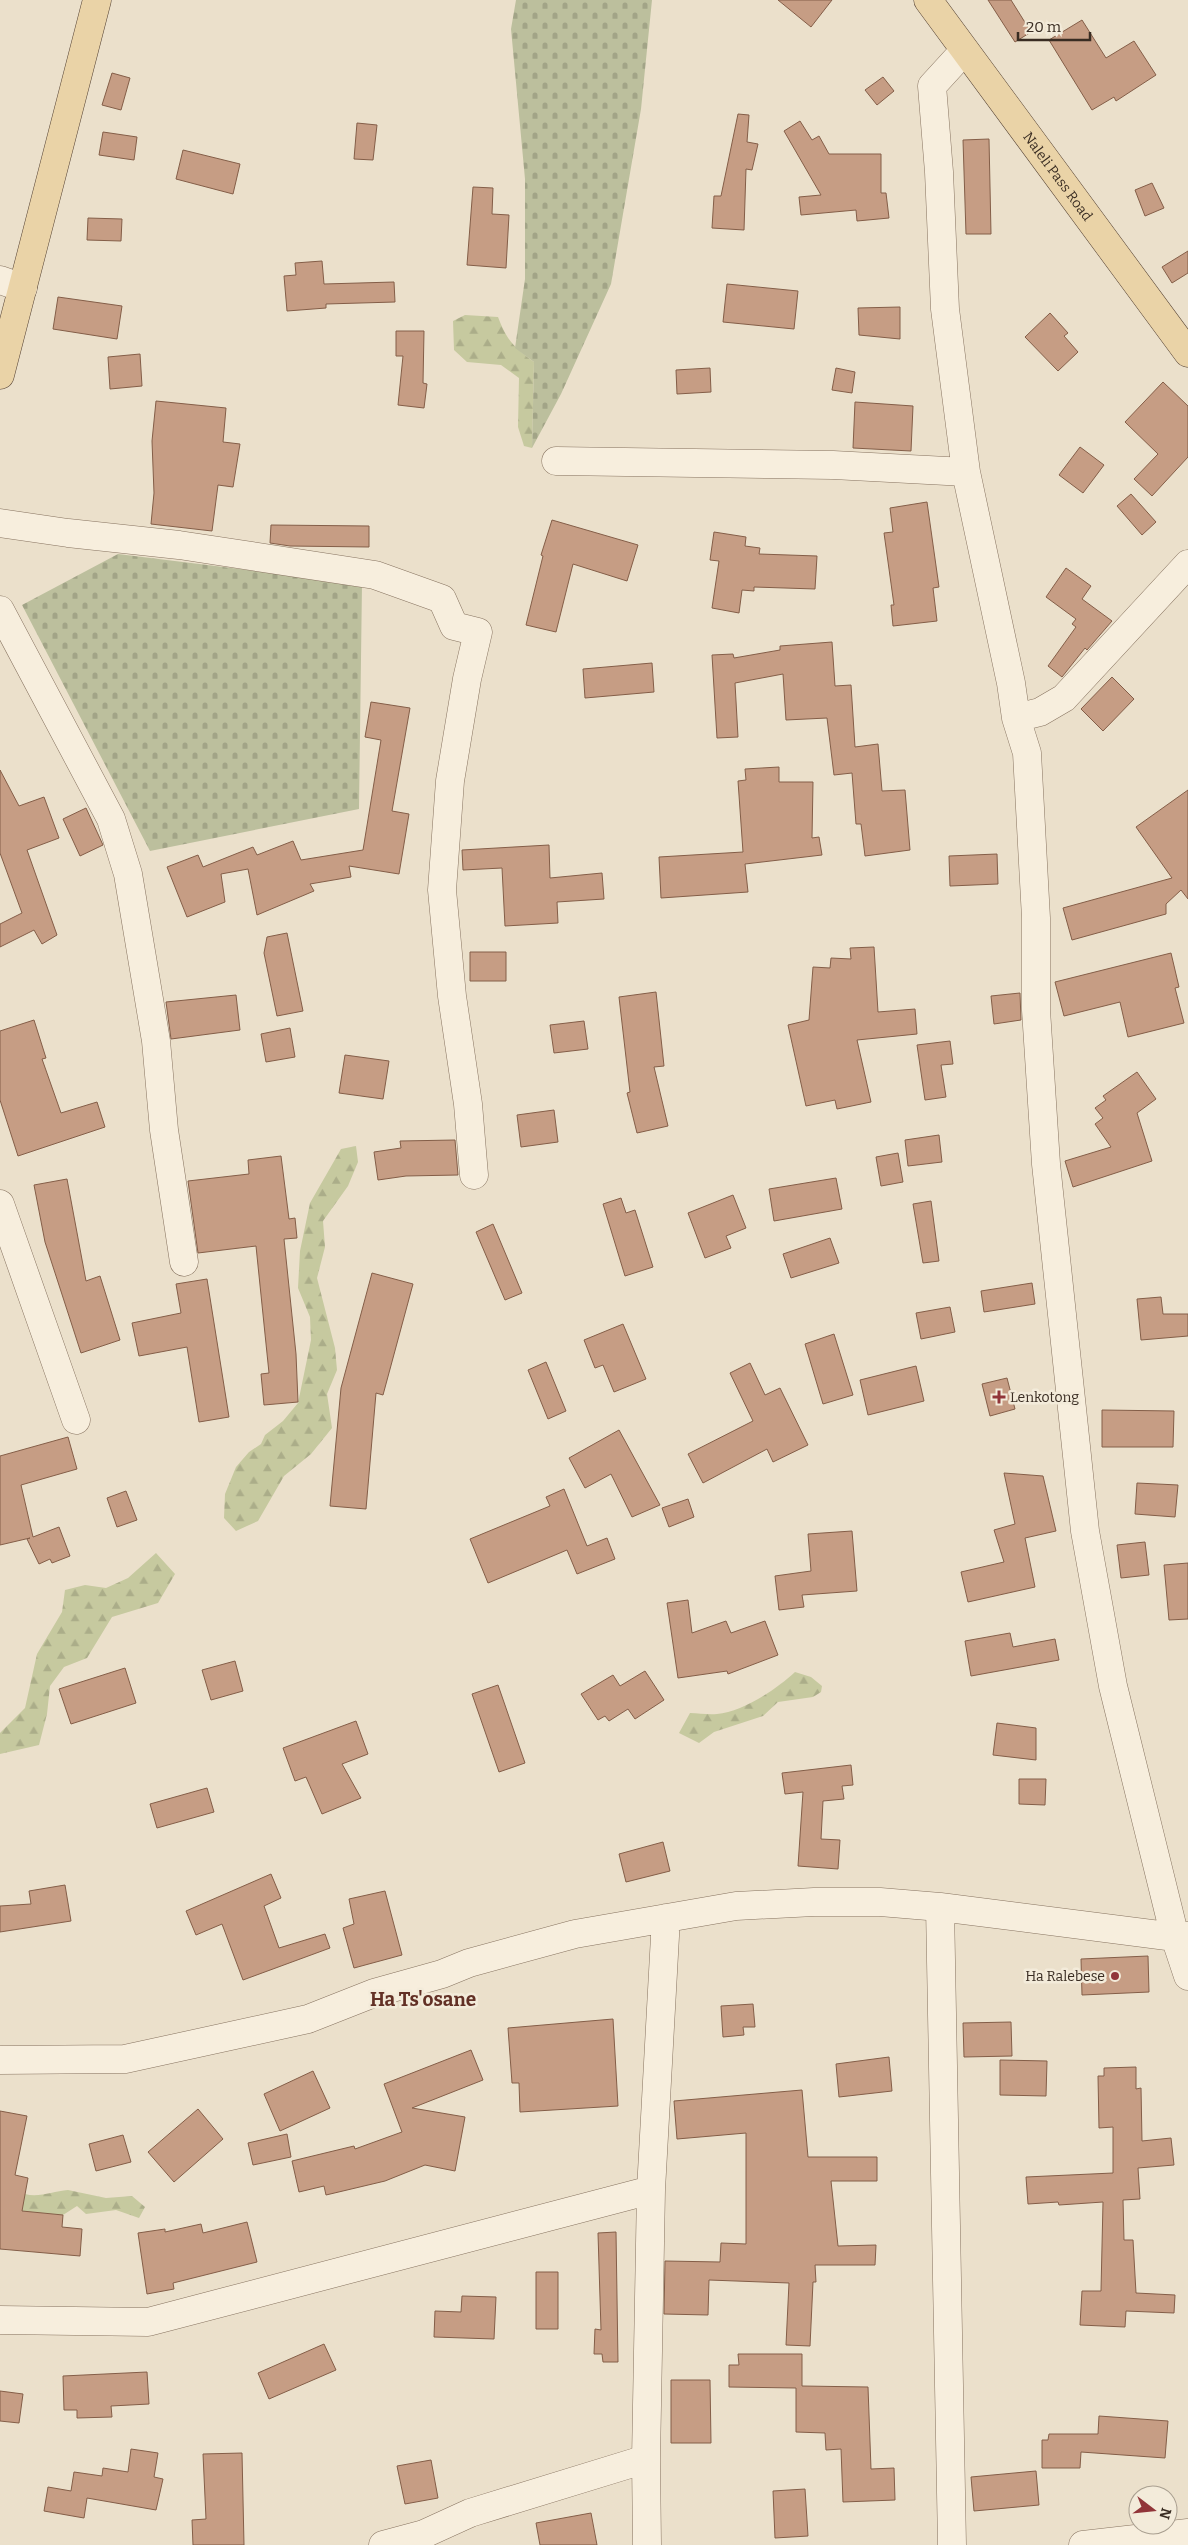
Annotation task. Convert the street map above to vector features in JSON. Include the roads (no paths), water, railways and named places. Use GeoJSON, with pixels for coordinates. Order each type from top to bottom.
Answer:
{"type":"FeatureCollection","features":[{"type":"Feature","properties":{"kind":"main road"},"geometry":{"type":"LineString","coordinates":[[0,375],[12,284],[98,0]]}},
{"type":"Feature","properties":{"kind":"main road","name":"Naleli Pass Road"},"geometry":{"type":"LineString","coordinates":[[928,0],[1188,353]]}},
{"type":"Feature","properties":{"kind":"street"},"geometry":{"type":"LineString","coordinates":[[964,51],[932,86],[939,172],[945,309],[966,472],[1011,683],[1016,718],[1027,753],[1036,918],[1036,1010],[1046,1155],[1085,1531],[1113,1686],[1182,1936],[1188,1976]]}},
{"type":"Feature","properties":{"kind":"street"},"geometry":{"type":"LineString","coordinates":[[556,461],[833,465],[966,472]]}},
{"type":"Feature","properties":{"kind":"street"},"geometry":{"type":"LineString","coordinates":[[0,523],[68,533],[179,545],[376,575],[442,599],[454,626],[478,632],[467,679],[450,781],[442,890],[452,996],[468,1104],[474,1175]]}},
{"type":"Feature","properties":{"kind":"street"},"geometry":{"type":"LineString","coordinates":[[1016,718],[1040,712],[1064,698],[1188,564]]}},
{"type":"Feature","properties":{"kind":"street"},"geometry":{"type":"LineString","coordinates":[[0,610],[112,819],[128,874],[156,1041],[164,1130],[184,1262]]}},
{"type":"Feature","properties":{"kind":"street"},"geometry":{"type":"LineString","coordinates":[[0,1204],[76,1420]]}},
{"type":"Feature","properties":{"kind":"street"},"geometry":{"type":"LineString","coordinates":[[0,2060],[124,2059],[308,2019],[374,1993],[442,1974],[469,1963],[575,1934],[736,1906],[814,1902],[880,1902],[940,1907],[1182,1936]]}},
{"type":"Feature","properties":{"kind":"street"},"geometry":{"type":"LineString","coordinates":[[940,1907],[952,2545]]}},
{"type":"Feature","properties":{"kind":"street"},"geometry":{"type":"LineString","coordinates":[[647,2545],[646,2459],[651,2190],[666,1918]]}},
{"type":"Feature","properties":{"kind":"street"},"geometry":{"type":"LineString","coordinates":[[0,2320],[148,2322],[651,2190]]}},
{"type":"Feature","properties":{"kind":"street"},"geometry":{"type":"LineString","coordinates":[[383,2545],[424,2534],[470,2513],[646,2459]]}},
{"type":"Feature","properties":{"kind":"street"},"geometry":{"type":"LineString","coordinates":[[1083,2545],[1188,2533]]}},
{"type":"Feature","properties":{"kind":"place","name":"Lenkotong"},"geometry":{"type":"Point","coordinates":[999,1397]}},
{"type":"Feature","properties":{"kind":"place","name":"Ha Ralebese"},"geometry":{"type":"Point","coordinates":[1115,1976]}},
{"type":"Feature","properties":{"kind":"district","name":"Ha Ts'osane"},"geometry":{"type":"Point","coordinates":[423,1999]}}]}
